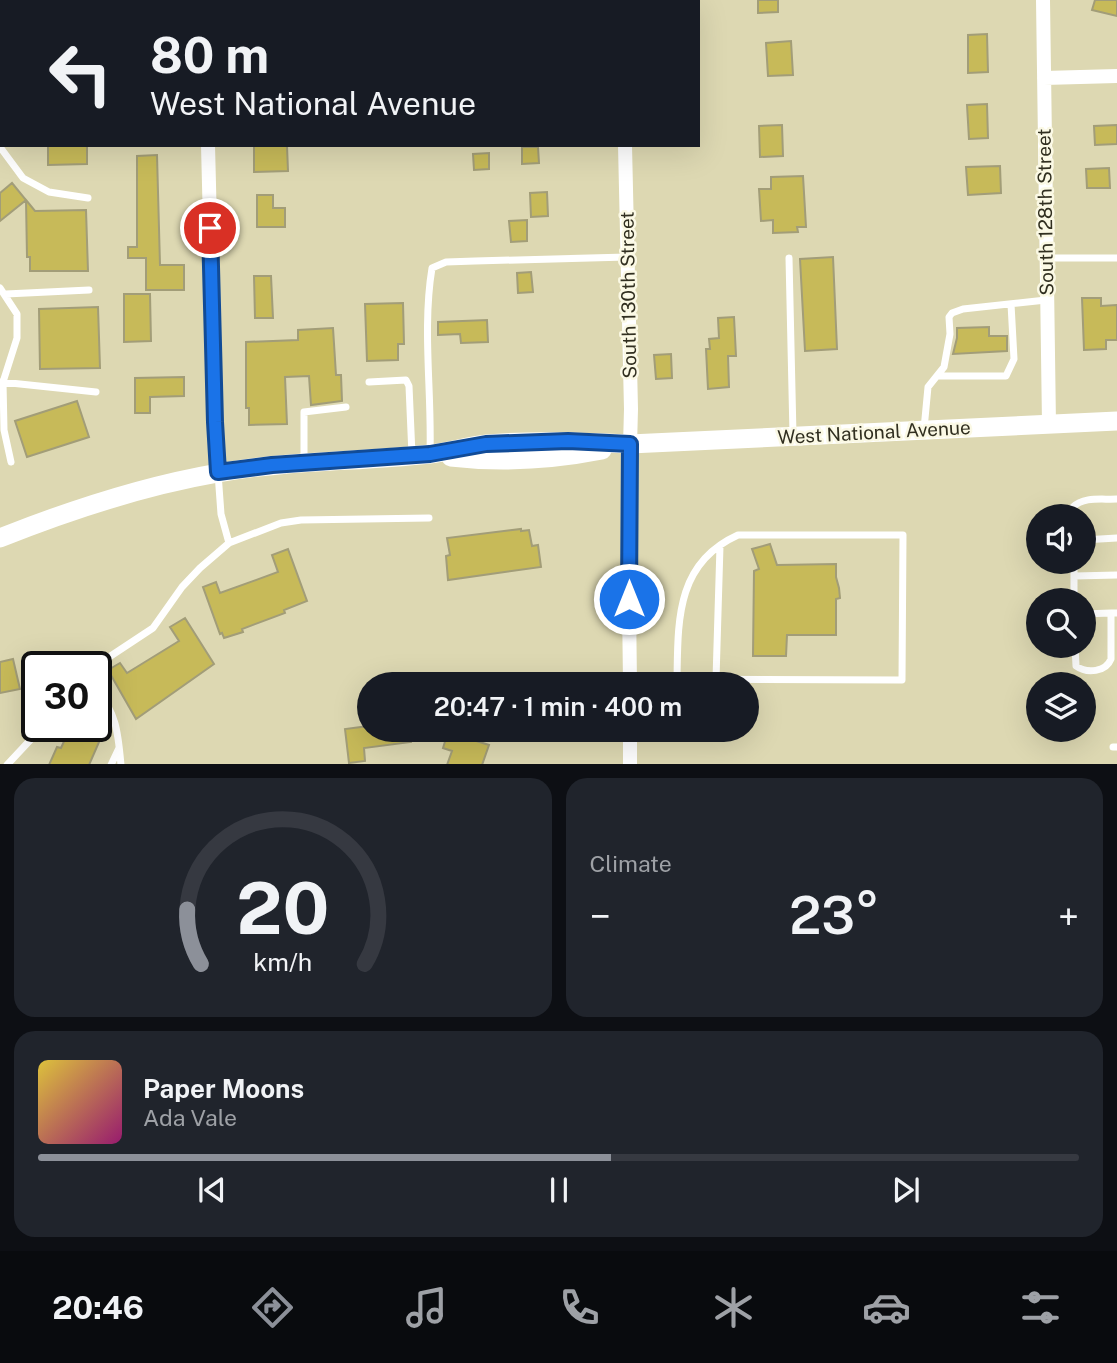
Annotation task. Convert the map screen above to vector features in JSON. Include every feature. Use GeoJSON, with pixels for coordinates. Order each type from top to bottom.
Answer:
{"type":"FeatureCollection","features":[{"type":"Feature","properties":{"kind":"main road","name":"West National Avenue"},"geometry":{"type":"LineString","coordinates":[[0,538],[105,500],[218,472],[421,455],[488,461],[527,460],[567,457],[630,444],[1117,421]]}},
{"type":"Feature","properties":{"kind":"street","name":"South 128th Street"},"geometry":{"type":"LineString","coordinates":[[1043,0],[1049,424]]}},
{"type":"Feature","properties":{"kind":"street"},"geometry":{"type":"LineString","coordinates":[[1044,78],[1117,76]]}},
{"type":"Feature","properties":{"kind":"street"},"geometry":{"type":"LineString","coordinates":[[208,147],[218,472]]}},
{"type":"Feature","properties":{"kind":"street","name":"South 130th Street"},"geometry":{"type":"LineString","coordinates":[[625,147],[630,444],[630,672]]}},
{"type":"Feature","properties":{"kind":"street"},"geometry":{"type":"LineString","coordinates":[[630,742],[630,764]]}},
{"type":"Feature","properties":{"kind":"lane"},"geometry":{"type":"LineString","coordinates":[[0,148],[23,178],[49,192],[88,198]]}},
{"type":"Feature","properties":{"kind":"lane"},"geometry":{"type":"LineString","coordinates":[[421,455],[432,268],[446,262],[627,257]]}},
{"type":"Feature","properties":{"kind":"lane"},"geometry":{"type":"LineString","coordinates":[[789,258],[793,436]]}},
{"type":"Feature","properties":{"kind":"lane"},"geometry":{"type":"LineString","coordinates":[[1045,258],[1117,258]]}},
{"type":"Feature","properties":{"kind":"lane"},"geometry":{"type":"LineString","coordinates":[[3,291],[89,290]]}},
{"type":"Feature","properties":{"kind":"lane"},"geometry":{"type":"LineString","coordinates":[[3,291],[18,314],[17,338],[1,382],[4,430],[11,462]]}},
{"type":"Feature","properties":{"kind":"lane"},"geometry":{"type":"LineString","coordinates":[[924,430],[928,387],[944,367],[950,334],[949,317],[952,313],[962,309],[1046,300]]}},
{"type":"Feature","properties":{"kind":"lane"},"geometry":{"type":"LineString","coordinates":[[937,376],[1006,376],[1014,359],[1011,304]]}},
{"type":"Feature","properties":{"kind":"lane"},"geometry":{"type":"LineString","coordinates":[[369,382],[406,380],[421,455]]}},
{"type":"Feature","properties":{"kind":"lane"},"geometry":{"type":"LineString","coordinates":[[1,382],[96,392]]}},
{"type":"Feature","properties":{"kind":"lane"},"geometry":{"type":"LineString","coordinates":[[304,463],[304,412],[346,407]]}},
{"type":"Feature","properties":{"kind":"lane"},"geometry":{"type":"LineString","coordinates":[[218,472],[220,514],[229,544]]}},
{"type":"Feature","properties":{"kind":"lane"},"geometry":{"type":"LineString","coordinates":[[1075,504],[1083,500],[1117,499]]}},
{"type":"Feature","properties":{"kind":"lane"},"geometry":{"type":"LineString","coordinates":[[112,654],[152,628],[182,587],[229,544],[281,523],[301,520],[429,518]]}},
{"type":"Feature","properties":{"kind":"lane"},"geometry":{"type":"LineString","coordinates":[[677,672],[679,621],[685,590],[695,570],[738,535],[903,535],[902,680],[759,679]]}},
{"type":"Feature","properties":{"kind":"lane"},"geometry":{"type":"LineString","coordinates":[[1096,539],[1117,538]]}},
{"type":"Feature","properties":{"kind":"lane"},"geometry":{"type":"LineString","coordinates":[[716,672],[720,547]]}},
{"type":"Feature","properties":{"kind":"lane"},"geometry":{"type":"LineString","coordinates":[[1074,588],[1074,576],[1117,575]]}},
{"type":"Feature","properties":{"kind":"lane"},"geometry":{"type":"LineString","coordinates":[[1076,658],[1076,666],[1080,669],[1104,669],[1109,665],[1114,613],[1096,614]]}},
{"type":"Feature","properties":{"kind":"lane"},"geometry":{"type":"LineString","coordinates":[[112,712],[121,764]]}},
{"type":"Feature","properties":{"kind":"lane"},"geometry":{"type":"LineString","coordinates":[[8,764],[28,742]]}},
{"type":"Feature","properties":{"kind":"lane"},"geometry":{"type":"LineString","coordinates":[[111,764],[119,747]]}},
{"type":"Feature","properties":{"kind":"building"},"geometry":{"type":"Polygon","coordinates":[[[758,0],[778,0],[778,12],[758,13],[758,0]]]}},
{"type":"Feature","properties":{"kind":"building"},"geometry":{"type":"Polygon","coordinates":[[[1095,0],[1117,0],[1117,16],[1092,10],[1095,0]]]}},
{"type":"Feature","properties":{"kind":"building"},"geometry":{"type":"Polygon","coordinates":[[[987,34],[988,72],[968,73],[968,35],[987,34]]]}},
{"type":"Feature","properties":{"kind":"building"},"geometry":{"type":"Polygon","coordinates":[[[791,41],[793,75],[768,76],[766,43],[791,41]]]}},
{"type":"Feature","properties":{"kind":"building"},"geometry":{"type":"Polygon","coordinates":[[[987,104],[988,138],[969,139],[967,105],[987,104]]]}},
{"type":"Feature","properties":{"kind":"building"},"geometry":{"type":"Polygon","coordinates":[[[782,125],[783,156],[760,157],[759,126],[782,125]]]}},
{"type":"Feature","properties":{"kind":"building"},"geometry":{"type":"Polygon","coordinates":[[[1117,125],[1117,144],[1095,145],[1094,126],[1117,125]]]}},
{"type":"Feature","properties":{"kind":"building"},"geometry":{"type":"Polygon","coordinates":[[[48,147],[87,147],[87,164],[48,165],[48,147]]]}},
{"type":"Feature","properties":{"kind":"building"},"geometry":{"type":"Polygon","coordinates":[[[254,147],[287,147],[288,171],[254,172],[254,147]]]}},
{"type":"Feature","properties":{"kind":"building"},"geometry":{"type":"Polygon","coordinates":[[[522,147],[538,147],[539,163],[522,164],[522,147]]]}},
{"type":"Feature","properties":{"kind":"building"},"geometry":{"type":"Polygon","coordinates":[[[489,153],[489,169],[474,170],[473,154],[489,153]]]}},
{"type":"Feature","properties":{"kind":"building"},"geometry":{"type":"Polygon","coordinates":[[[157,155],[160,265],[184,265],[184,290],[146,290],[146,258],[128,258],[128,247],[137,247],[137,156],[157,155]]]}},
{"type":"Feature","properties":{"kind":"building"},"geometry":{"type":"Polygon","coordinates":[[[1000,166],[1001,193],[968,195],[966,167],[1000,166]]]}},
{"type":"Feature","properties":{"kind":"building"},"geometry":{"type":"Polygon","coordinates":[[[1109,168],[1110,188],[1087,188],[1086,169],[1109,168]]]}},
{"type":"Feature","properties":{"kind":"building"},"geometry":{"type":"Polygon","coordinates":[[[803,176],[806,227],[797,227],[798,232],[773,233],[773,220],[761,221],[759,189],[771,189],[771,177],[803,176]]]}},
{"type":"Feature","properties":{"kind":"building"},"geometry":{"type":"Polygon","coordinates":[[[12,183],[26,200],[0,221],[0,193],[12,183]]]}},
{"type":"Feature","properties":{"kind":"building"},"geometry":{"type":"Polygon","coordinates":[[[547,192],[548,216],[531,217],[530,193],[547,192]]]}},
{"type":"Feature","properties":{"kind":"building"},"geometry":{"type":"Polygon","coordinates":[[[257,195],[273,195],[273,208],[285,208],[285,227],[257,227],[257,195]]]}},
{"type":"Feature","properties":{"kind":"building"},"geometry":{"type":"Polygon","coordinates":[[[26,200],[35,211],[86,210],[88,271],[30,271],[30,257],[27,257],[26,200]]]}},
{"type":"Feature","properties":{"kind":"building"},"geometry":{"type":"Polygon","coordinates":[[[527,220],[527,241],[511,242],[509,221],[527,220]]]}},
{"type":"Feature","properties":{"kind":"building"},"geometry":{"type":"Polygon","coordinates":[[[833,257],[837,349],[805,351],[800,259],[833,257]]]}},
{"type":"Feature","properties":{"kind":"building"},"geometry":{"type":"Polygon","coordinates":[[[531,272],[533,292],[518,293],[517,273],[531,272]]]}},
{"type":"Feature","properties":{"kind":"building"},"geometry":{"type":"Polygon","coordinates":[[[254,276],[271,276],[273,318],[255,318],[254,276]]]}},
{"type":"Feature","properties":{"kind":"building"},"geometry":{"type":"Polygon","coordinates":[[[124,294],[150,294],[151,341],[124,342],[124,294]]]}},
{"type":"Feature","properties":{"kind":"building"},"geometry":{"type":"Polygon","coordinates":[[[1082,298],[1101,298],[1101,306],[1117,305],[1117,340],[1106,340],[1106,349],[1084,350],[1082,298]]]}},
{"type":"Feature","properties":{"kind":"building"},"geometry":{"type":"Polygon","coordinates":[[[403,303],[404,344],[398,344],[398,360],[367,361],[365,304],[403,303]]]}},
{"type":"Feature","properties":{"kind":"building"},"geometry":{"type":"Polygon","coordinates":[[[98,307],[100,368],[40,369],[39,309],[98,307]]]}},
{"type":"Feature","properties":{"kind":"building"},"geometry":{"type":"Polygon","coordinates":[[[734,317],[736,356],[728,356],[729,387],[708,389],[706,349],[710,349],[709,339],[719,338],[718,318],[734,317]]]}},
{"type":"Feature","properties":{"kind":"building"},"geometry":{"type":"Polygon","coordinates":[[[487,320],[488,342],[461,343],[460,334],[438,335],[438,322],[487,320]]]}},
{"type":"Feature","properties":{"kind":"building"},"geometry":{"type":"Polygon","coordinates":[[[989,327],[989,336],[1007,336],[1007,351],[953,354],[957,328],[989,327]]]}},
{"type":"Feature","properties":{"kind":"building"},"geometry":{"type":"Polygon","coordinates":[[[333,328],[336,375],[341,375],[342,401],[311,405],[309,376],[285,377],[287,424],[249,425],[249,408],[246,408],[246,342],[298,340],[298,330],[333,328]]]}},
{"type":"Feature","properties":{"kind":"building"},"geometry":{"type":"Polygon","coordinates":[[[671,354],[672,378],[656,379],[654,355],[671,354]]]}},
{"type":"Feature","properties":{"kind":"building"},"geometry":{"type":"Polygon","coordinates":[[[184,377],[184,396],[150,397],[150,413],[135,413],[135,378],[184,377]]]}},
{"type":"Feature","properties":{"kind":"building"},"geometry":{"type":"Polygon","coordinates":[[[77,401],[89,437],[27,457],[15,421],[77,401]]]}},
{"type":"Feature","properties":{"kind":"building"},"geometry":{"type":"Polygon","coordinates":[[[529,530],[532,546],[538,545],[541,567],[448,580],[446,556],[450,555],[447,538],[529,530]]]}},
{"type":"Feature","properties":{"kind":"building"},"geometry":{"type":"Polygon","coordinates":[[[770,544],[777,565],[836,564],[840,598],[836,599],[836,635],[787,635],[786,656],[753,656],[754,571],[759,569],[752,549],[770,544]]]}},
{"type":"Feature","properties":{"kind":"building"},"geometry":{"type":"Polygon","coordinates":[[[288,549],[307,601],[284,610],[285,613],[242,629],[243,632],[224,638],[222,633],[220,634],[203,587],[216,582],[220,593],[278,572],[272,555],[288,549]]]}},
{"type":"Feature","properties":{"kind":"building"},"geometry":{"type":"Polygon","coordinates":[[[185,618],[214,664],[136,719],[112,677],[112,668],[120,663],[127,673],[179,641],[170,627],[185,618]]]}},
{"type":"Feature","properties":{"kind":"building"},"geometry":{"type":"Polygon","coordinates":[[[13,659],[20,689],[0,693],[0,662],[13,659]]]}},
{"type":"Feature","properties":{"kind":"building"},"geometry":{"type":"Polygon","coordinates":[[[357,728],[357,742],[411,742],[364,748],[365,761],[349,763],[345,729],[357,728]]]}},
{"type":"Feature","properties":{"kind":"building"},"geometry":{"type":"Polygon","coordinates":[[[64,742],[99,742],[89,764],[49,764],[57,747],[61,748],[64,742]]]}},
{"type":"Feature","properties":{"kind":"building"},"geometry":{"type":"Polygon","coordinates":[[[445,742],[480,742],[489,745],[482,764],[447,764],[452,751],[443,748],[445,742]]]}},
{"type":"Feature","properties":{"kind":"route"},"geometry":{"type":"LineString","coordinates":[[210,228],[218,472],[272,465],[430,454],[486,444],[568,441],[630,444],[629,599]]}}]}
